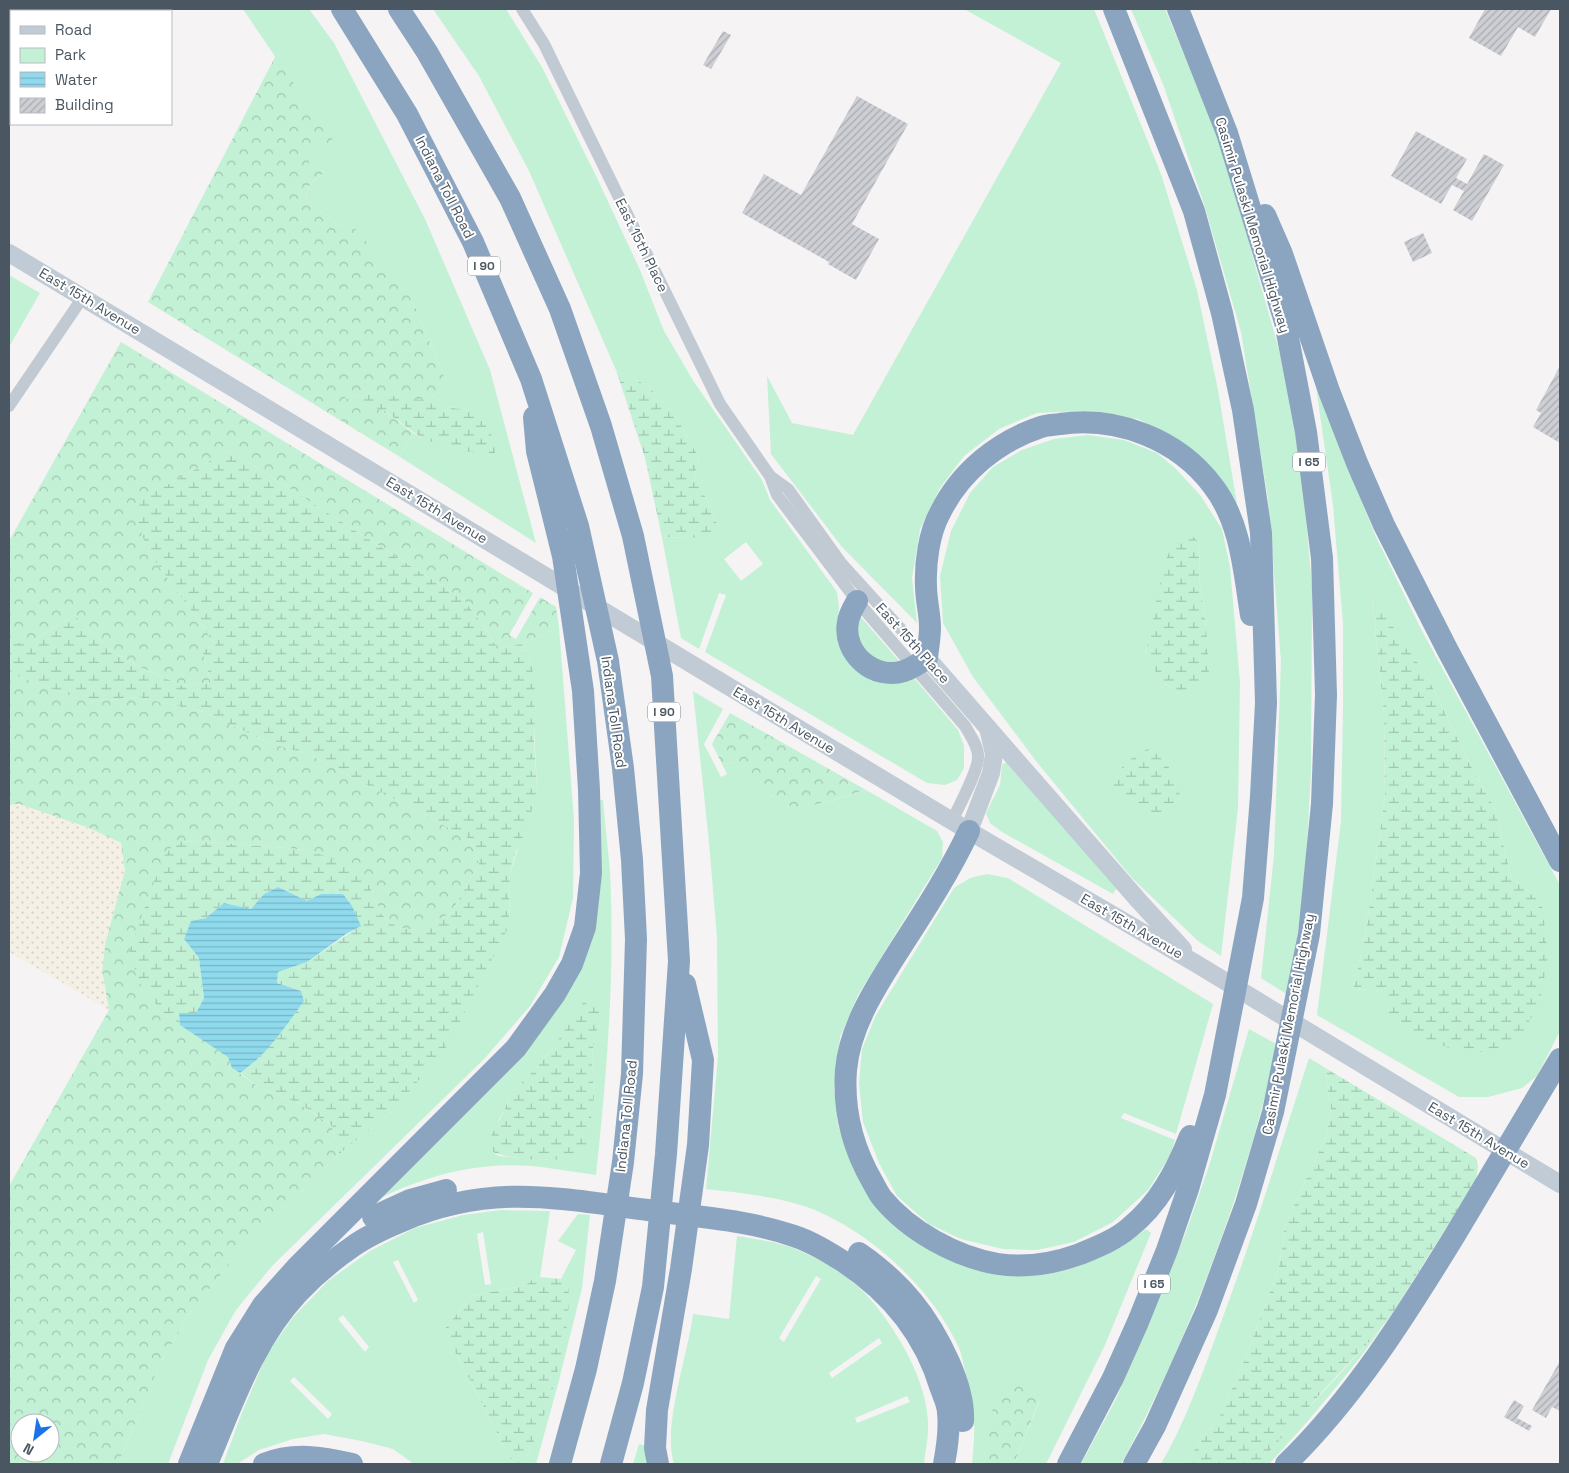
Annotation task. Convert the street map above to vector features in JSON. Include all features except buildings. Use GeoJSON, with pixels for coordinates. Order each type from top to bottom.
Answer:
{"type":"FeatureCollection","features":[{"type":"Feature","properties":{"kind":"highway","name":"Indiana Toll Road"},"geometry":{"type":"LineString","coordinates":[[342,9],[407,114],[473,242],[531,379],[578,526],[608,661],[623,768],[631,850],[636,939],[632,1074],[623,1162],[605,1281],[586,1369],[560,1464]]}},
{"type":"Feature","properties":{"kind":"highway","name":"I 90"},"geometry":{"type":"LineString","coordinates":[[399,9],[427,52],[510,198],[560,309],[601,426],[633,536],[662,676],[679,961],[666,1154],[654,1287],[633,1383],[611,1464]]}},
{"type":"Feature","properties":{"kind":"highway","name":"I 65"},"geometry":{"type":"LineString","coordinates":[[1068,1464],[1113,1378],[1167,1250],[1188,1189],[1217,1087],[1253,898],[1266,703],[1261,533],[1243,410],[1224,323],[1194,211],[1114,9]]}},
{"type":"Feature","properties":{"kind":"highway","name":"Casimir Pulaski Memorial Highway"},"geometry":{"type":"LineString","coordinates":[[1134,1464],[1155,1426],[1207,1310],[1246,1204],[1273,1112],[1309,934],[1322,804],[1326,695],[1322,558],[1306,432],[1285,322],[1227,133],[1178,9]]}},
{"type":"Feature","properties":{"kind":"highway"},"geometry":{"type":"LineString","coordinates":[[1227,133],[1282,254],[1329,391],[1384,525],[1447,649],[1560,861]]}},
{"type":"Feature","properties":{"kind":"highway"},"geometry":{"type":"LineString","coordinates":[[189,1464],[236,1348],[263,1305],[297,1267],[516,1048],[555,994],[572,964],[584,927],[591,873],[589,790],[583,691],[563,556],[537,451],[531,379]]}},
{"type":"Feature","properties":{"kind":"highway"},"geometry":{"type":"LineString","coordinates":[[857,601],[849,618],[848,636],[851,648],[858,658],[867,666],[879,671],[897,672],[921,662],[930,626],[926,586],[927,554],[939,514],[957,484],[982,459],[1009,441],[1042,427],[1080,421],[1123,426],[1161,441],[1190,462],[1213,486],[1230,514],[1241,556],[1266,703]]}},
{"type":"Feature","properties":{"kind":"highway"},"geometry":{"type":"LineString","coordinates":[[960,826],[953,864],[866,1006],[852,1045],[846,1069],[846,1105],[855,1145],[864,1167],[882,1197],[906,1222],[934,1241],[965,1254],[998,1264],[1030,1265],[1066,1259],[1104,1244],[1128,1229],[1149,1210],[1166,1188],[1180,1163],[1194,1129],[1217,1087]]}},
{"type":"Feature","properties":{"kind":"highway"},"geometry":{"type":"LineString","coordinates":[[658,1464],[655,1448],[657,1410],[681,1269],[695,1164],[704,1060],[679,961]]}},
{"type":"Feature","properties":{"kind":"highway"},"geometry":{"type":"LineString","coordinates":[[1286,1464],[1333,1412],[1379,1353],[1428,1279],[1560,1059]]}},
{"type":"Feature","properties":{"kind":"highway"},"geometry":{"type":"LineString","coordinates":[[297,1267],[373,1217],[410,1200],[480,1183],[517,1181],[566,1192],[726,1214],[765,1213],[831,1236],[889,1275],[907,1293],[925,1317],[939,1341],[956,1378],[964,1412],[959,1464]]}},
{"type":"Feature","properties":{"kind":"highway"},"geometry":{"type":"LineString","coordinates":[[207,1464],[251,1361],[274,1323],[297,1293],[354,1245],[385,1228],[415,1215],[446,1205],[496,1196],[566,1192]]}},
{"type":"Feature","properties":{"kind":"highway"},"geometry":{"type":"LineString","coordinates":[[726,1214],[762,1227],[796,1236],[826,1250],[879,1288],[902,1312],[925,1346],[948,1412],[948,1445],[944,1464]]}},
{"type":"Feature","properties":{"kind":"highway"},"geometry":{"type":"LineString","coordinates":[[264,1464],[291,1457],[325,1458],[352,1464]]}},
{"type":"Feature","properties":{"kind":"street","name":"East 15th Place"},"geometry":{"type":"LineString","coordinates":[[522,9],[544,44],[720,404],[770,476],[777,495],[857,601],[988,728],[994,754],[991,773],[960,826]]}},
{"type":"Feature","properties":{"kind":"street","name":"East 15th Avenue"},"geometry":{"type":"LineString","coordinates":[[9,253],[960,826],[1196,963],[1560,1184]]}},
{"type":"Feature","properties":{"kind":"street"},"geometry":{"type":"LineString","coordinates":[[9,406],[83,297]]}},
{"type":"Feature","properties":{"kind":"street","name":"East 15th Place"},"geometry":{"type":"LineString","coordinates":[[770,476],[788,488],[841,563],[921,662],[965,726],[974,743],[978,759],[960,826]]}},
{"type":"Feature","properties":{"kind":"street"},"geometry":{"type":"LineString","coordinates":[[988,728],[1138,902],[1196,963]]}},
{"type":"Feature","properties":{"kind":"green space"},"geometry":{"type":"Polygon","coordinates":[[[243,9],[309,9],[334,43],[425,219],[490,370],[536,543],[400,457],[413,433],[423,439],[467,410],[446,407],[430,402],[433,396],[449,388],[411,297],[329,216],[308,204],[307,193],[310,185],[325,172],[307,165],[316,144],[333,142],[319,116],[303,98],[243,9]]]}},
{"type":"Feature","properties":{"kind":"green space"},"geometry":{"type":"Polygon","coordinates":[[[433,9],[506,9],[543,69],[597,178],[640,270],[664,331],[694,382],[762,480],[770,500],[837,592],[839,607],[837,630],[841,649],[914,678],[958,730],[964,746],[964,768],[957,780],[945,785],[927,783],[705,652],[726,595],[719,593],[699,649],[681,638],[662,537],[691,538],[717,524],[695,474],[699,458],[674,413],[648,386],[616,370],[529,171],[479,76],[433,9]],[[746,542],[724,559],[741,581],[763,564],[746,542]]]}},
{"type":"Feature","properties":{"kind":"green space"},"geometry":{"type":"Polygon","coordinates":[[[964,9],[1094,9],[1161,174],[1197,290],[1218,390],[1237,504],[1207,462],[1173,437],[1138,419],[1082,411],[1037,413],[999,429],[964,456],[940,488],[920,529],[912,578],[917,623],[842,547],[771,454],[767,376],[792,423],[853,435],[1061,63],[964,9]]]}},
{"type":"Feature","properties":{"kind":"green space"},"geometry":{"type":"Polygon","coordinates":[[[1131,9],[1165,9],[1229,161],[1254,262],[1278,346],[1300,448],[1312,588],[1311,769],[1305,886],[1288,995],[1261,978],[1274,855],[1281,661],[1268,499],[1241,332],[1204,204],[1163,84],[1131,9]]]}},
{"type":"Feature","properties":{"kind":"green space"},"geometry":{"type":"Polygon","coordinates":[[[276,55],[303,98],[319,116],[334,142],[316,145],[308,165],[325,172],[310,185],[307,193],[308,204],[329,216],[340,227],[356,229],[411,297],[449,388],[433,396],[430,402],[373,393],[344,398],[385,411],[413,433],[400,457],[148,302],[276,55]]]}},
{"type":"Feature","properties":{"kind":"green space"},"geometry":{"type":"Polygon","coordinates":[[[9,275],[40,293],[9,347],[9,275]]]}},
{"type":"Feature","properties":{"kind":"green space"},"geometry":{"type":"Polygon","coordinates":[[[121,342],[533,593],[509,635],[516,639],[540,597],[556,607],[559,627],[522,644],[497,649],[488,632],[464,600],[229,450],[171,483],[143,496],[148,551],[216,645],[202,650],[211,683],[183,686],[142,668],[111,651],[74,615],[30,643],[9,643],[9,541],[121,342]]]}},
{"type":"Feature","properties":{"kind":"green space"},"geometry":{"type":"Polygon","coordinates":[[[616,370],[648,386],[674,413],[699,458],[695,474],[717,524],[708,535],[691,538],[662,537],[645,458],[616,370]]]}},
{"type":"Feature","properties":{"kind":"green space"},"geometry":{"type":"Polygon","coordinates":[[[1316,387],[1376,537],[1421,629],[1560,885],[1560,1031],[1537,1076],[1522,1088],[1488,1097],[1459,1097],[1317,1015],[1341,821],[1343,624],[1333,505],[1316,387]],[[1372,598],[1384,714],[1385,796],[1365,937],[1353,990],[1374,989],[1384,997],[1391,1016],[1542,904],[1511,876],[1495,809],[1471,766],[1428,678],[1372,598]]]}},
{"type":"Feature","properties":{"kind":"green space"},"geometry":{"type":"Polygon","coordinates":[[[373,393],[435,402],[446,407],[467,410],[480,415],[498,446],[494,454],[461,451],[423,439],[385,411],[343,398],[373,393]]]}},
{"type":"Feature","properties":{"kind":"green space"},"geometry":{"type":"Polygon","coordinates":[[[1088,435],[1124,440],[1157,453],[1176,469],[1200,495],[1222,529],[1230,567],[1240,682],[1238,808],[1221,956],[1198,941],[1132,878],[1036,761],[973,677],[943,623],[940,576],[951,531],[970,493],[993,467],[1022,450],[1054,439],[1088,435]],[[1200,543],[1150,636],[1145,653],[1160,678],[1170,688],[1184,696],[1206,627],[1199,576],[1200,543]]]}},
{"type":"Feature","properties":{"kind":"green space"},"geometry":{"type":"Polygon","coordinates":[[[229,450],[464,600],[488,632],[497,649],[522,644],[531,662],[535,686],[534,739],[537,788],[528,825],[515,854],[510,873],[509,926],[448,1045],[393,1111],[338,1155],[332,1126],[300,1104],[259,1087],[240,1073],[267,1049],[304,1001],[301,991],[277,983],[278,972],[307,962],[360,926],[321,894],[307,902],[278,887],[264,894],[251,909],[224,903],[206,918],[191,921],[184,939],[199,958],[204,998],[196,1013],[179,1013],[180,1025],[164,1014],[139,982],[129,952],[163,857],[177,841],[308,850],[338,861],[369,884],[381,914],[398,928],[418,930],[451,913],[479,864],[470,839],[310,755],[267,742],[204,712],[139,697],[88,702],[9,673],[9,643],[30,643],[74,615],[111,651],[142,668],[183,686],[211,683],[202,650],[216,645],[148,551],[136,517],[142,496],[171,483],[229,450]]]}},
{"type":"Feature","properties":{"kind":"green space"},"geometry":{"type":"Polygon","coordinates":[[[1191,535],[1200,543],[1199,576],[1206,627],[1209,674],[1202,688],[1184,696],[1170,688],[1160,678],[1145,653],[1163,566],[1175,539],[1191,535]]]}},
{"type":"Feature","properties":{"kind":"green space"},"geometry":{"type":"Polygon","coordinates":[[[1372,596],[1428,678],[1471,766],[1495,809],[1511,876],[1542,904],[1548,956],[1540,1002],[1522,1034],[1491,1052],[1459,1052],[1416,1035],[1390,1016],[1384,997],[1374,989],[1353,990],[1365,937],[1385,796],[1384,714],[1372,596]]]}},
{"type":"Feature","properties":{"kind":"green space"},"geometry":{"type":"Polygon","coordinates":[[[860,616],[899,661],[892,664],[875,660],[859,644],[856,623],[860,616]]]}},
{"type":"Feature","properties":{"kind":"green space"},"geometry":{"type":"Polygon","coordinates":[[[559,627],[574,820],[573,898],[559,957],[530,1006],[485,1058],[272,1266],[236,1310],[208,1360],[168,1464],[118,1464],[160,1364],[188,1316],[235,1257],[338,1155],[393,1111],[509,926],[510,873],[537,788],[531,662],[522,644],[559,627]]]}},
{"type":"Feature","properties":{"kind":"green space"},"geometry":{"type":"Polygon","coordinates":[[[9,673],[88,702],[139,697],[204,712],[267,742],[310,755],[470,839],[479,864],[451,913],[418,930],[398,928],[381,914],[369,884],[308,850],[177,841],[164,1014],[229,1057],[232,1068],[259,1087],[300,1104],[332,1126],[338,1155],[235,1257],[188,1316],[160,1364],[118,1464],[9,1464],[9,1186],[109,1010],[102,971],[105,944],[113,912],[121,843],[89,828],[19,804],[9,805],[9,673]]]}},
{"type":"Feature","properties":{"kind":"green space"},"geometry":{"type":"Polygon","coordinates":[[[693,691],[723,709],[704,744],[721,777],[727,774],[722,764],[733,762],[771,796],[795,807],[831,801],[866,790],[937,831],[943,842],[942,858],[858,995],[840,1037],[834,1088],[838,1126],[854,1169],[979,1270],[1118,1248],[1146,1229],[1151,1233],[1105,1345],[1046,1464],[1014,1464],[1040,1400],[985,1460],[984,1464],[972,1464],[973,1410],[959,1348],[933,1304],[896,1264],[875,1246],[853,1230],[807,1207],[770,1198],[706,1189],[718,1057],[717,938],[693,691]]]}},
{"type":"Feature","properties":{"kind":"green space"},"geometry":{"type":"Polygon","coordinates":[[[730,713],[866,790],[823,803],[805,806],[789,806],[781,802],[754,782],[733,762],[722,764],[712,744],[730,713]]]}},
{"type":"Feature","properties":{"kind":"green space"},"geometry":{"type":"Polygon","coordinates":[[[1151,747],[1166,763],[1181,787],[1176,808],[1164,818],[1140,814],[1113,786],[1122,767],[1151,747]]]}},
{"type":"Feature","properties":{"kind":"green space"},"geometry":{"type":"Polygon","coordinates":[[[1008,761],[1117,888],[1113,894],[1002,832],[990,823],[986,813],[1000,785],[1002,765],[1008,761]]]}},
{"type":"Feature","properties":{"kind":"green space"},"geometry":{"type":"Polygon","coordinates":[[[599,800],[603,800],[610,872],[611,986],[604,1099],[596,1175],[531,1166],[512,1165],[473,1168],[435,1177],[381,1198],[566,993],[599,800]],[[587,999],[552,1049],[526,1079],[510,1092],[505,1109],[499,1119],[491,1151],[499,1156],[549,1160],[594,1095],[592,1060],[594,1037],[602,1020],[587,999]]]}},
{"type":"Feature","properties":{"kind":"green space"},"geometry":{"type":"Polygon","coordinates":[[[987,874],[1008,878],[1213,1004],[1176,1134],[1124,1113],[1121,1118],[1175,1140],[1170,1156],[1148,1190],[1113,1222],[1074,1242],[1037,1250],[1003,1249],[961,1239],[929,1224],[897,1196],[879,1163],[863,1122],[859,1083],[862,1049],[876,1015],[954,888],[970,878],[987,874]]]}},
{"type":"Feature","properties":{"kind":"green space"},"geometry":{"type":"Polygon","coordinates":[[[587,998],[602,1010],[602,1020],[594,1037],[592,1060],[594,1095],[587,1151],[571,1158],[551,1160],[517,1158],[491,1151],[490,1138],[505,1109],[510,1092],[526,1079],[552,1049],[587,998]]]}},
{"type":"Feature","properties":{"kind":"green space"},"geometry":{"type":"Polygon","coordinates":[[[1249,1029],[1278,1045],[1254,1137],[1212,1263],[1161,1385],[1121,1464],[1081,1464],[1116,1399],[1186,1232],[1209,1166],[1249,1029]]]}},
{"type":"Feature","properties":{"kind":"green space"},"geometry":{"type":"Polygon","coordinates":[[[1309,1058],[1327,1069],[1326,1079],[1331,1108],[1327,1134],[1285,1225],[1279,1267],[1245,1359],[1218,1420],[1203,1436],[1186,1464],[1161,1464],[1194,1396],[1232,1292],[1309,1058]]]}},
{"type":"Feature","properties":{"kind":"green space"},"geometry":{"type":"Polygon","coordinates":[[[1327,1069],[1476,1158],[1478,1166],[1476,1180],[1387,1321],[1257,1464],[1186,1464],[1203,1436],[1218,1420],[1245,1359],[1279,1267],[1285,1225],[1327,1134],[1331,1108],[1326,1079],[1327,1069]]]}},
{"type":"Feature","properties":{"kind":"green space"},"geometry":{"type":"Polygon","coordinates":[[[501,1210],[550,1211],[540,1277],[534,1278],[526,1285],[472,1296],[446,1327],[446,1338],[458,1357],[513,1464],[414,1464],[393,1449],[324,1434],[293,1439],[259,1450],[237,1464],[223,1464],[267,1354],[294,1316],[328,1281],[370,1251],[415,1228],[463,1215],[501,1210]],[[483,1232],[477,1234],[485,1285],[491,1284],[483,1232]],[[398,1260],[393,1262],[414,1303],[418,1300],[398,1260]],[[343,1315],[338,1319],[365,1352],[369,1347],[343,1315]],[[294,1377],[290,1381],[328,1419],[332,1414],[294,1377]]]}},
{"type":"Feature","properties":{"kind":"green space"},"geometry":{"type":"Polygon","coordinates":[[[578,1214],[590,1215],[582,1288],[536,1464],[523,1464],[531,1448],[561,1279],[576,1250],[558,1241],[578,1214]]]}},
{"type":"Feature","properties":{"kind":"green space"},"geometry":{"type":"Polygon","coordinates":[[[737,1236],[773,1242],[799,1250],[841,1274],[864,1293],[882,1313],[911,1361],[924,1396],[927,1413],[928,1434],[924,1464],[674,1464],[671,1448],[673,1411],[693,1314],[729,1319],[737,1236]],[[816,1276],[779,1338],[784,1342],[821,1279],[816,1276]],[[879,1338],[829,1373],[832,1378],[882,1343],[879,1338]],[[907,1396],[855,1418],[857,1423],[910,1402],[907,1396]]]}},
{"type":"Feature","properties":{"kind":"green space"},"geometry":{"type":"Polygon","coordinates":[[[534,1278],[567,1278],[569,1298],[567,1322],[557,1373],[541,1423],[523,1464],[513,1464],[458,1357],[446,1338],[446,1327],[472,1296],[526,1285],[534,1278]]]}},
{"type":"Feature","properties":{"kind":"green space"},"geometry":{"type":"Polygon","coordinates":[[[1382,1328],[1327,1398],[1269,1464],[1257,1464],[1382,1328]]]}},
{"type":"Feature","properties":{"kind":"green space"},"geometry":{"type":"Polygon","coordinates":[[[1023,1382],[1034,1388],[1040,1399],[1014,1464],[984,1464],[990,1422],[996,1400],[1001,1391],[1007,1386],[1023,1382]]]}},
{"type":"Feature","properties":{"kind":"green space"},"geometry":{"type":"Polygon","coordinates":[[[639,1444],[647,1446],[649,1464],[633,1464],[639,1444]]]}},
{"type":"Feature","properties":{"kind":"sand"},"geometry":{"type":"Polygon","coordinates":[[[18,804],[89,828],[121,843],[125,871],[105,944],[102,971],[109,1010],[9,952],[9,805],[18,804]]]}},
{"type":"Feature","properties":{"kind":"water"},"geometry":{"type":"Polygon","coordinates":[[[278,887],[307,901],[321,894],[343,894],[352,906],[361,926],[346,934],[307,962],[278,972],[277,983],[301,991],[304,1001],[259,1058],[240,1073],[232,1068],[228,1057],[180,1025],[179,1013],[196,1013],[204,998],[199,958],[184,939],[191,921],[206,918],[224,903],[251,909],[264,894],[278,887]]]}}]}
